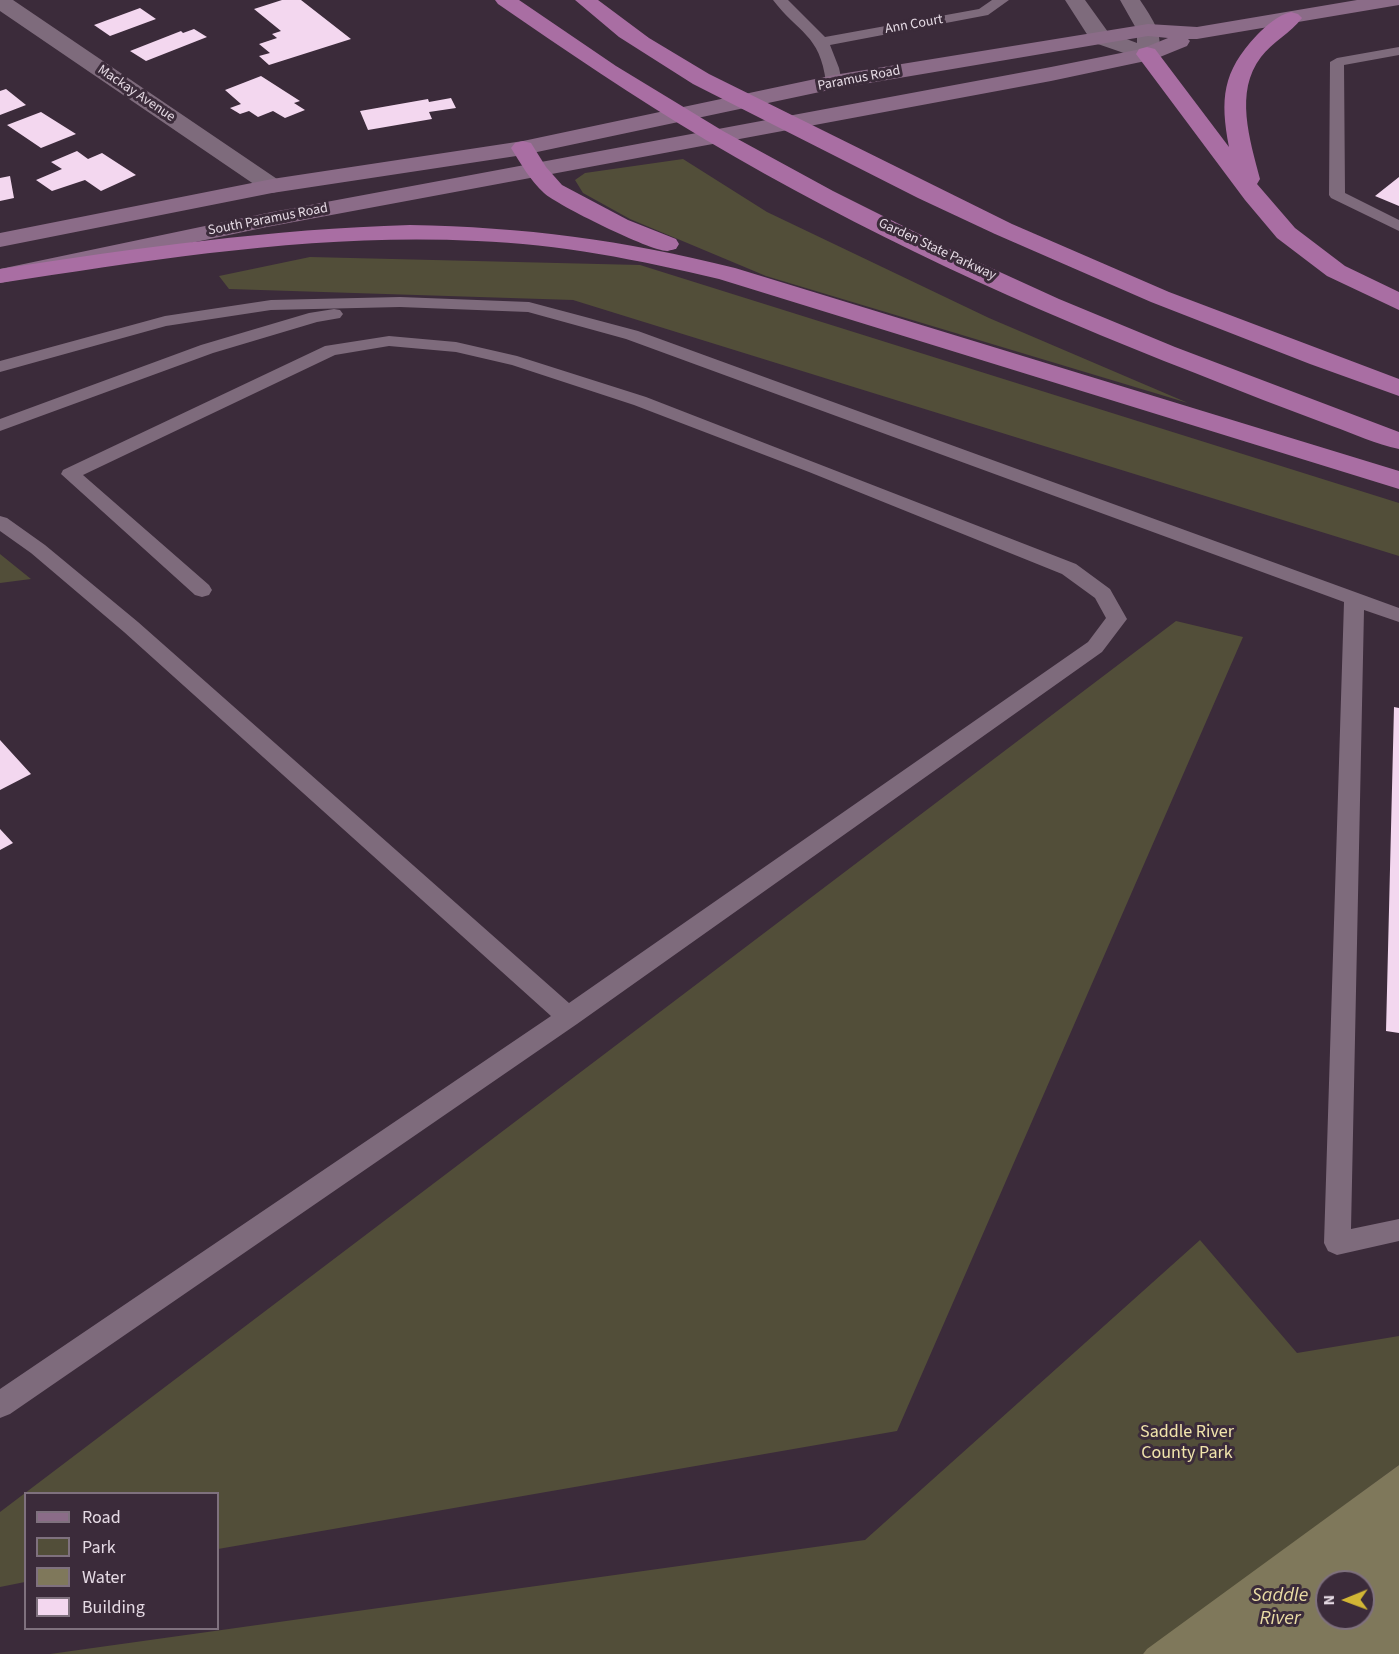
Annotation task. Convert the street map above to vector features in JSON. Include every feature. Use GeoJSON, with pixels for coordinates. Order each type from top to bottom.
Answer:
{"type":"FeatureCollection","features":[{"type":"Feature","properties":{"kind":"highway","name":"Garden State Parkway"},"geometry":{"type":"LineString","coordinates":[[505,0],[555,36],[648,96],[754,158],[799,183],[955,260],[1112,330],[1291,402],[1399,441]]}},
{"type":"Feature","properties":{"kind":"highway"},"geometry":{"type":"LineString","coordinates":[[585,0],[620,29],[702,80],[1003,229],[1154,295],[1399,388]]}},
{"type":"Feature","properties":{"kind":"highway"},"geometry":{"type":"LineString","coordinates":[[1253,195],[1234,124],[1235,89],[1241,68],[1257,46],[1269,33],[1291,18]]}},
{"type":"Feature","properties":{"kind":"highway"},"geometry":{"type":"LineString","coordinates":[[1147,54],[1253,195],[1286,233],[1336,271],[1399,302]]}},
{"type":"Feature","properties":{"kind":"highway"},"geometry":{"type":"LineString","coordinates":[[523,148],[536,170],[554,190],[619,225],[818,300]]}},
{"type":"Feature","properties":{"kind":"highway"},"geometry":{"type":"LineString","coordinates":[[0,276],[147,253],[276,237],[370,232],[459,233],[547,239],[641,254],[726,273],[1399,480]]}},
{"type":"Feature","properties":{"kind":"main road","name":"Paramus Road"},"geometry":{"type":"LineString","coordinates":[[523,148],[834,82],[1148,30],[1197,33],[1395,0]]}},
{"type":"Feature","properties":{"kind":"main road","name":"Paramus Road"},"geometry":{"type":"LineString","coordinates":[[536,170],[1147,54],[1197,33]]}},
{"type":"Feature","properties":{"kind":"main road","name":"South Paramus Road"},"geometry":{"type":"LineString","coordinates":[[0,240],[272,186],[523,148]]}},
{"type":"Feature","properties":{"kind":"main road","name":"South Paramus Road"},"geometry":{"type":"LineString","coordinates":[[0,276],[267,220],[536,170]]}},
{"type":"Feature","properties":{"kind":"street"},"geometry":{"type":"LineString","coordinates":[[1075,0],[1101,37],[1147,54],[1148,30],[1130,0]]}},
{"type":"Feature","properties":{"kind":"street","name":"Mackay Avenue"},"geometry":{"type":"LineString","coordinates":[[0,1],[272,186]]}},
{"type":"Feature","properties":{"kind":"lane"},"geometry":{"type":"LineString","coordinates":[[780,0],[823,42],[833,66],[834,82]]}},
{"type":"Feature","properties":{"kind":"lane","name":"Ann Court"},"geometry":{"type":"LineString","coordinates":[[823,42],[983,12],[1002,0]]}},
{"type":"Feature","properties":{"kind":"lane"},"geometry":{"type":"LineString","coordinates":[[1399,51],[1337,62],[1337,195],[1399,226]]}},
{"type":"Feature","properties":{"kind":"lane"},"geometry":{"type":"LineString","coordinates":[[0,425],[207,349],[315,317],[400,302]]}},
{"type":"Feature","properties":{"kind":"lane"},"geometry":{"type":"LineString","coordinates":[[3,365],[165,321],[272,305],[400,302],[529,307],[632,335],[1399,615]]}},
{"type":"Feature","properties":{"kind":"lane"},"geometry":{"type":"LineString","coordinates":[[0,1405],[568,1017],[1095,647],[1118,619],[1103,594],[1069,569],[816,468],[603,388],[518,361],[456,347],[389,340],[331,350],[70,474],[202,590]]}},
{"type":"Feature","properties":{"kind":"lane"},"geometry":{"type":"LineString","coordinates":[[0,522],[38,549],[131,627],[568,1017]]}},
{"type":"Feature","properties":{"kind":"lane"},"geometry":{"type":"LineString","coordinates":[[1354,600],[1337,1242],[1399,1230]]}},
{"type":"Feature","properties":{"kind":"green space"},"geometry":{"type":"Polygon","coordinates":[[[683,159],[767,212],[989,318],[1188,403],[766,276],[630,219],[583,193],[575,180],[585,173],[683,159]]]}},
{"type":"Feature","properties":{"kind":"green space"},"geometry":{"type":"Polygon","coordinates":[[[310,257],[640,265],[1399,503],[1399,556],[573,300],[229,289],[219,276],[310,257]]]}},
{"type":"Feature","properties":{"kind":"green space"},"geometry":{"type":"Polygon","coordinates":[[[0,554],[31,579],[0,583],[0,554]]]}},
{"type":"Feature","properties":{"kind":"green space"},"geometry":{"type":"Polygon","coordinates":[[[1176,621],[1243,637],[897,1431],[219,1549],[219,1492],[26,1492],[1176,621]]]}},
{"type":"Feature","properties":{"kind":"green space","name":"Saddle River County Park"},"geometry":{"type":"Polygon","coordinates":[[[1200,1240],[1297,1353],[1399,1336],[1399,1465],[1143,1654],[50,1654],[865,1540],[1200,1240]]]}},
{"type":"Feature","properties":{"kind":"green space"},"geometry":{"type":"Polygon","coordinates":[[[24,1494],[24,1582],[0,1587],[0,1512],[24,1494]]]}},
{"type":"Feature","properties":{"kind":"water","name":"Saddle River"},"geometry":{"type":"Polygon","coordinates":[[[1399,1465],[1399,1654],[1143,1654],[1147,1649],[1399,1465]]]}},
{"type":"Feature","properties":{"kind":"building"},"geometry":{"type":"Polygon","coordinates":[[[282,0],[301,0],[351,39],[269,65],[259,56],[270,53],[259,44],[277,38],[272,34],[281,31],[254,9],[282,0]]]}},
{"type":"Feature","properties":{"kind":"building"},"geometry":{"type":"Polygon","coordinates":[[[140,8],[156,19],[110,36],[94,25],[140,8]]]}},
{"type":"Feature","properties":{"kind":"building"},"geometry":{"type":"Polygon","coordinates":[[[194,29],[207,37],[146,61],[130,51],[181,31],[183,33],[194,29]]]}},
{"type":"Feature","properties":{"kind":"building"},"geometry":{"type":"Polygon","coordinates":[[[261,76],[300,101],[294,103],[305,110],[285,118],[273,111],[258,117],[249,111],[240,114],[230,108],[241,104],[225,90],[261,76]]]}},
{"type":"Feature","properties":{"kind":"building"},"geometry":{"type":"Polygon","coordinates":[[[6,89],[26,105],[0,115],[0,91],[6,89]]]}},
{"type":"Feature","properties":{"kind":"building"},"geometry":{"type":"Polygon","coordinates":[[[451,98],[456,108],[429,112],[432,119],[368,130],[360,111],[428,99],[429,102],[451,98]]]}},
{"type":"Feature","properties":{"kind":"building"},"geometry":{"type":"Polygon","coordinates":[[[41,112],[76,134],[41,148],[7,125],[41,112]]]}},
{"type":"Feature","properties":{"kind":"building"},"geometry":{"type":"Polygon","coordinates":[[[77,151],[88,159],[102,153],[136,175],[101,191],[85,180],[52,191],[36,180],[62,169],[51,162],[77,151]]]}},
{"type":"Feature","properties":{"kind":"building"},"geometry":{"type":"Polygon","coordinates":[[[10,176],[14,198],[0,201],[0,178],[10,176]]]}},
{"type":"Feature","properties":{"kind":"building"},"geometry":{"type":"Polygon","coordinates":[[[1399,177],[1399,206],[1375,196],[1399,177]]]}},
{"type":"Feature","properties":{"kind":"building"},"geometry":{"type":"Polygon","coordinates":[[[1394,707],[1399,708],[1399,1033],[1386,1031],[1394,707]]]}},
{"type":"Feature","properties":{"kind":"building"},"geometry":{"type":"Polygon","coordinates":[[[0,740],[31,774],[0,790],[0,740]]]}},
{"type":"Feature","properties":{"kind":"building"},"geometry":{"type":"Polygon","coordinates":[[[0,829],[13,843],[0,850],[0,829]]]}}]}
